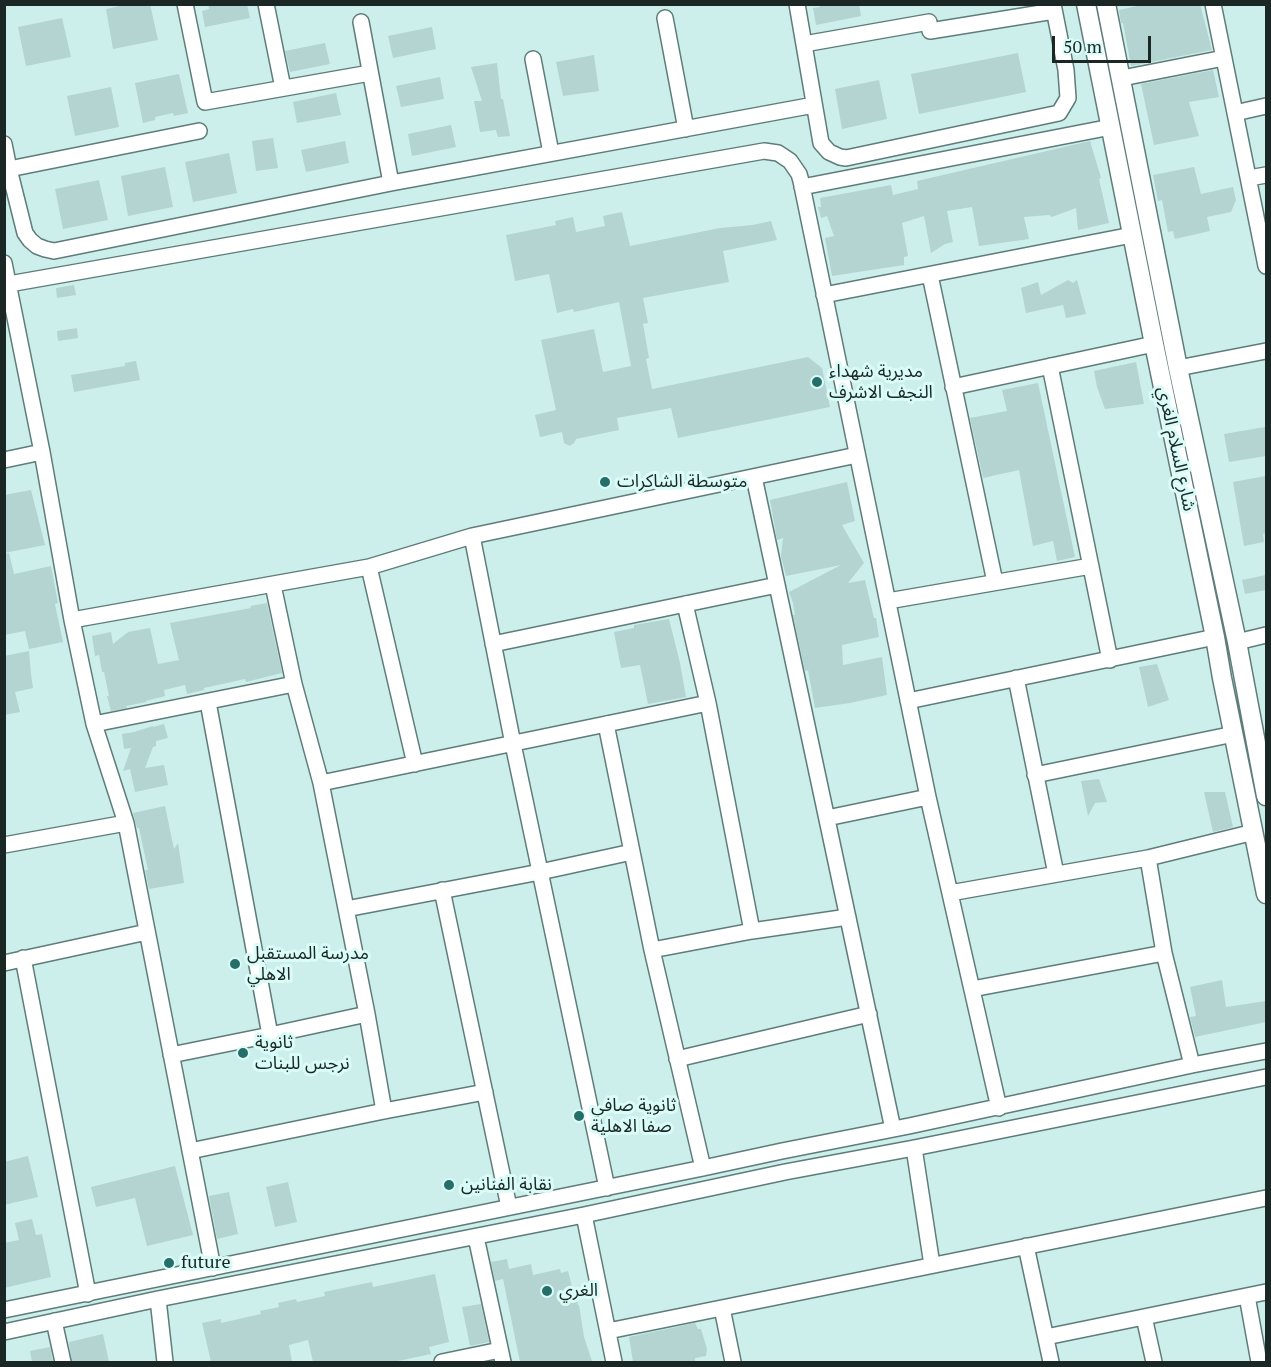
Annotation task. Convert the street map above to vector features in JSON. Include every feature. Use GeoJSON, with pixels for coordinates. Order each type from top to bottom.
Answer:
{"type":"FeatureCollection","features":[{"type":"Feature","properties":{"kind":"main road","name":"شارع السلام الغري"},"geometry":{"type":"LineString","coordinates":[[1086,4],[1266,894]]}},
{"type":"Feature","properties":{"kind":"main road","name":"شارع السلام الغري"},"geometry":{"type":"LineString","coordinates":[[1106,4],[1237,642],[1266,796]]}},
{"type":"Feature","properties":{"kind":"main road"},"geometry":{"type":"LineString","coordinates":[[1094,44],[1113,40]]}},
{"type":"Feature","properties":{"kind":"main road"},"geometry":{"type":"LineString","coordinates":[[1222,678],[1242,675]]}},
{"type":"Feature","properties":{"kind":"street"},"geometry":{"type":"LineString","coordinates":[[185,4],[205,102],[370,73]]}},
{"type":"Feature","properties":{"kind":"street"},"geometry":{"type":"LineString","coordinates":[[266,4],[283,88]]}},
{"type":"Feature","properties":{"kind":"street"},"geometry":{"type":"LineString","coordinates":[[797,4],[821,143],[829,152],[840,157],[846,158],[1059,112],[1068,98],[1066,70],[1054,8],[930,32],[929,22],[804,44]]}},
{"type":"Feature","properties":{"kind":"street"},"geometry":{"type":"LineString","coordinates":[[1213,4],[1266,266]]}},
{"type":"Feature","properties":{"kind":"street"},"geometry":{"type":"LineString","coordinates":[[665,18],[686,129]]}},
{"type":"Feature","properties":{"kind":"street"},"geometry":{"type":"LineString","coordinates":[[361,22],[391,183]]}},
{"type":"Feature","properties":{"kind":"street"},"geometry":{"type":"LineString","coordinates":[[1122,78],[1224,58]]}},
{"type":"Feature","properties":{"kind":"street"},"geometry":{"type":"LineString","coordinates":[[533,59],[551,153]]}},
{"type":"Feature","properties":{"kind":"street"},"geometry":{"type":"LineString","coordinates":[[4,144],[25,233],[37,246],[54,250],[391,183],[814,105]]}},
{"type":"Feature","properties":{"kind":"street"},"geometry":{"type":"LineString","coordinates":[[1235,113],[1266,106]]}},
{"type":"Feature","properties":{"kind":"street"},"geometry":{"type":"LineString","coordinates":[[802,187],[1111,127]]}},
{"type":"Feature","properties":{"kind":"street"},"geometry":{"type":"LineString","coordinates":[[9,169],[199,131]]}},
{"type":"Feature","properties":{"kind":"street"},"geometry":{"type":"LineString","coordinates":[[9,284],[764,151],[778,153],[790,161],[799,174],[802,187],[928,797],[999,1108]]}},
{"type":"Feature","properties":{"kind":"street"},"geometry":{"type":"LineString","coordinates":[[1249,178],[1266,175]]}},
{"type":"Feature","properties":{"kind":"street"},"geometry":{"type":"LineString","coordinates":[[824,295],[1132,235]]}},
{"type":"Feature","properties":{"kind":"street"},"geometry":{"type":"LineString","coordinates":[[4,263],[42,452],[72,620],[94,724],[126,823],[213,1268]]}},
{"type":"Feature","properties":{"kind":"street"},"geometry":{"type":"LineString","coordinates":[[930,274],[995,582]]}},
{"type":"Feature","properties":{"kind":"street"},"geometry":{"type":"LineString","coordinates":[[953,387],[1154,344]]}},
{"type":"Feature","properties":{"kind":"street"},"geometry":{"type":"LineString","coordinates":[[1179,368],[1266,351]]}},
{"type":"Feature","properties":{"kind":"street"},"geometry":{"type":"LineString","coordinates":[[1050,366],[1110,660]]}},
{"type":"Feature","properties":{"kind":"street"},"geometry":{"type":"LineString","coordinates":[[4,460],[42,452]]}},
{"type":"Feature","properties":{"kind":"street"},"geometry":{"type":"LineString","coordinates":[[72,620],[369,567],[472,536],[857,454]]}},
{"type":"Feature","properties":{"kind":"street"},"geometry":{"type":"LineString","coordinates":[[754,477],[893,1129]]}},
{"type":"Feature","properties":{"kind":"street"},"geometry":{"type":"LineString","coordinates":[[472,536],[513,744],[607,1188]]}},
{"type":"Feature","properties":{"kind":"street"},"geometry":{"type":"LineString","coordinates":[[888,601],[1091,566]]}},
{"type":"Feature","properties":{"kind":"street"},"geometry":{"type":"LineString","coordinates":[[369,567],[415,764]]}},
{"type":"Feature","properties":{"kind":"street"},"geometry":{"type":"LineString","coordinates":[[273,585],[294,684],[321,783],[384,1111]]}},
{"type":"Feature","properties":{"kind":"street"},"geometry":{"type":"LineString","coordinates":[[494,644],[777,585]]}},
{"type":"Feature","properties":{"kind":"street"},"geometry":{"type":"LineString","coordinates":[[685,604],[708,703],[752,931]]}},
{"type":"Feature","properties":{"kind":"street"},"geometry":{"type":"LineString","coordinates":[[1237,642],[1266,635]]}},
{"type":"Feature","properties":{"kind":"street"},"geometry":{"type":"LineString","coordinates":[[908,701],[1215,637]]}},
{"type":"Feature","properties":{"kind":"street"},"geometry":{"type":"LineString","coordinates":[[1016,678],[1056,874]]}},
{"type":"Feature","properties":{"kind":"street"},"geometry":{"type":"LineString","coordinates":[[94,724],[294,684]]}},
{"type":"Feature","properties":{"kind":"street"},"geometry":{"type":"LineString","coordinates":[[208,702],[270,1035]]}},
{"type":"Feature","properties":{"kind":"street"},"geometry":{"type":"LineString","coordinates":[[321,783],[708,703]]}},
{"type":"Feature","properties":{"kind":"street"},"geometry":{"type":"LineString","coordinates":[[606,724],[652,950],[703,1168]]}},
{"type":"Feature","properties":{"kind":"street"},"geometry":{"type":"LineString","coordinates":[[1035,775],[1234,734]]}},
{"type":"Feature","properties":{"kind":"street"},"geometry":{"type":"LineString","coordinates":[[827,818],[928,797]]}},
{"type":"Feature","properties":{"kind":"street"},"geometry":{"type":"LineString","coordinates":[[4,845],[126,823]]}},
{"type":"Feature","properties":{"kind":"street"},"geometry":{"type":"LineString","coordinates":[[950,893],[1148,858],[1254,832]]}},
{"type":"Feature","properties":{"kind":"street"},"geometry":{"type":"LineString","coordinates":[[346,909],[632,852]]}},
{"type":"Feature","properties":{"kind":"street"},"geometry":{"type":"LineString","coordinates":[[1148,858],[1164,953],[1192,1065]]}},
{"type":"Feature","properties":{"kind":"street"},"geometry":{"type":"LineString","coordinates":[[442,890],[509,1207]]}},
{"type":"Feature","properties":{"kind":"street"},"geometry":{"type":"LineString","coordinates":[[652,950],[752,931],[848,917]]}},
{"type":"Feature","properties":{"kind":"street"},"geometry":{"type":"LineString","coordinates":[[4,963],[147,932]]}},
{"type":"Feature","properties":{"kind":"street"},"geometry":{"type":"LineString","coordinates":[[972,989],[1164,953]]}},
{"type":"Feature","properties":{"kind":"street"},"geometry":{"type":"LineString","coordinates":[[23,958],[88,1294]]}},
{"type":"Feature","properties":{"kind":"street"},"geometry":{"type":"LineString","coordinates":[[171,1055],[367,1014]]}},
{"type":"Feature","properties":{"kind":"street"},"geometry":{"type":"LineString","coordinates":[[677,1059],[868,1014]]}},
{"type":"Feature","properties":{"kind":"street"},"geometry":{"type":"LineString","coordinates":[[4,1310],[607,1188],[782,1150],[999,1108],[1266,1051]]}},
{"type":"Feature","properties":{"kind":"street"},"geometry":{"type":"LineString","coordinates":[[4,1332],[158,1299],[1266,1077]]}},
{"type":"Feature","properties":{"kind":"street"},"geometry":{"type":"LineString","coordinates":[[190,1151],[485,1092]]}},
{"type":"Feature","properties":{"kind":"street"},"geometry":{"type":"LineString","coordinates":[[914,1148],[932,1265]]}},
{"type":"Feature","properties":{"kind":"street"},"geometry":{"type":"LineString","coordinates":[[782,1150],[785,1173]]}},
{"type":"Feature","properties":{"kind":"street"},"geometry":{"type":"LineString","coordinates":[[608,1331],[1266,1198]]}},
{"type":"Feature","properties":{"kind":"street"},"geometry":{"type":"LineString","coordinates":[[584,1215],[614,1362]]}},
{"type":"Feature","properties":{"kind":"street"},"geometry":{"type":"LineString","coordinates":[[442,1362],[501,1356],[476,1237]]}},
{"type":"Feature","properties":{"kind":"street"},"geometry":{"type":"LineString","coordinates":[[1026,1246],[1052,1362]]}},
{"type":"Feature","properties":{"kind":"street"},"geometry":{"type":"LineString","coordinates":[[316,1247],[320,1267]]}},
{"type":"Feature","properties":{"kind":"street"},"geometry":{"type":"LineString","coordinates":[[1046,1337],[1266,1292]]}},
{"type":"Feature","properties":{"kind":"street"},"geometry":{"type":"LineString","coordinates":[[1247,1296],[1259,1362]]}},
{"type":"Feature","properties":{"kind":"street"},"geometry":{"type":"LineString","coordinates":[[158,1299],[165,1362]]}},
{"type":"Feature","properties":{"kind":"street"},"geometry":{"type":"LineString","coordinates":[[722,1308],[733,1362]]}},
{"type":"Feature","properties":{"kind":"street"},"geometry":{"type":"LineString","coordinates":[[1144,1317],[1154,1362]]}},
{"type":"Feature","properties":{"kind":"street"},"geometry":{"type":"LineString","coordinates":[[54,1321],[63,1362]]}},
{"type":"Feature","properties":{"kind":"building"},"geometry":{"type":"Polygon","coordinates":[[[129,4],[150,4],[158,40],[113,49],[106,9],[129,4]]]}},
{"type":"Feature","properties":{"kind":"building"},"geometry":{"type":"Polygon","coordinates":[[[208,4],[247,4],[250,18],[205,27],[202,11],[209,9],[208,4]]]}},
{"type":"Feature","properties":{"kind":"building"},"geometry":{"type":"Polygon","coordinates":[[[820,4],[859,4],[861,16],[816,25],[813,8],[820,7],[820,4]]]}},
{"type":"Feature","properties":{"kind":"building"},"geometry":{"type":"Polygon","coordinates":[[[1146,4],[1200,4],[1212,50],[1131,66],[1119,10],[1146,4]]]}},
{"type":"Feature","properties":{"kind":"building"},"geometry":{"type":"Polygon","coordinates":[[[62,18],[71,57],[26,66],[18,27],[62,18]]]}},
{"type":"Feature","properties":{"kind":"building"},"geometry":{"type":"Polygon","coordinates":[[[432,27],[436,49],[393,58],[388,36],[432,27]]]}},
{"type":"Feature","properties":{"kind":"building"},"geometry":{"type":"Polygon","coordinates":[[[325,43],[330,64],[290,72],[285,51],[325,43]]]}},
{"type":"Feature","properties":{"kind":"building"},"geometry":{"type":"Polygon","coordinates":[[[1018,53],[1026,92],[919,114],[911,74],[1018,53]]]}},
{"type":"Feature","properties":{"kind":"building"},"geometry":{"type":"Polygon","coordinates":[[[594,55],[599,91],[563,96],[556,62],[594,55]]]}},
{"type":"Feature","properties":{"kind":"building"},"geometry":{"type":"Polygon","coordinates":[[[497,63],[501,99],[503,99],[510,136],[498,137],[496,130],[480,132],[474,101],[482,101],[471,67],[497,63]]]}},
{"type":"Feature","properties":{"kind":"building"},"geometry":{"type":"Polygon","coordinates":[[[1213,70],[1219,97],[1189,102],[1199,136],[1154,145],[1141,84],[1213,70]]]}},
{"type":"Feature","properties":{"kind":"building"},"geometry":{"type":"Polygon","coordinates":[[[179,74],[188,113],[174,116],[173,113],[155,117],[155,120],[143,123],[135,83],[179,74]]]}},
{"type":"Feature","properties":{"kind":"building"},"geometry":{"type":"Polygon","coordinates":[[[440,77],[444,99],[401,107],[396,86],[440,77]]]}},
{"type":"Feature","properties":{"kind":"building"},"geometry":{"type":"Polygon","coordinates":[[[879,80],[887,119],[842,129],[835,89],[879,80]]]}},
{"type":"Feature","properties":{"kind":"building"},"geometry":{"type":"Polygon","coordinates":[[[111,87],[119,127],[75,136],[67,96],[111,87]]]}},
{"type":"Feature","properties":{"kind":"building"},"geometry":{"type":"Polygon","coordinates":[[[336,93],[341,115],[297,123],[293,102],[336,93]]]}},
{"type":"Feature","properties":{"kind":"building"},"geometry":{"type":"Polygon","coordinates":[[[451,125],[456,147],[412,156],[408,134],[451,125]]]}},
{"type":"Feature","properties":{"kind":"building"},"geometry":{"type":"Polygon","coordinates":[[[273,138],[278,168],[256,171],[252,141],[273,138]]]}},
{"type":"Feature","properties":{"kind":"building"},"geometry":{"type":"Polygon","coordinates":[[[345,141],[349,163],[306,172],[301,150],[345,141]]]}},
{"type":"Feature","properties":{"kind":"building"},"geometry":{"type":"Polygon","coordinates":[[[1090,141],[1101,178],[1099,179],[1109,223],[1078,230],[1076,208],[1052,217],[1049,215],[1024,217],[1029,239],[979,246],[972,207],[947,211],[953,242],[931,253],[924,216],[902,223],[908,256],[904,257],[904,265],[832,276],[825,238],[834,236],[827,216],[821,218],[818,207],[821,207],[820,198],[891,185],[893,195],[918,189],[917,181],[1090,141]]]}},
{"type":"Feature","properties":{"kind":"building"},"geometry":{"type":"Polygon","coordinates":[[[229,153],[237,193],[193,202],[185,162],[229,153]]]}},
{"type":"Feature","properties":{"kind":"building"},"geometry":{"type":"Polygon","coordinates":[[[165,167],[173,207],[128,216],[121,176],[165,167]]]}},
{"type":"Feature","properties":{"kind":"building"},"geometry":{"type":"Polygon","coordinates":[[[1194,167],[1201,194],[1233,187],[1236,200],[1231,212],[1207,217],[1210,231],[1175,239],[1173,231],[1168,232],[1162,200],[1158,201],[1153,175],[1194,167]]]}},
{"type":"Feature","properties":{"kind":"building"},"geometry":{"type":"Polygon","coordinates":[[[99,180],[108,220],[63,229],[55,189],[99,180]]]}},
{"type":"Feature","properties":{"kind":"building"},"geometry":{"type":"Polygon","coordinates":[[[622,212],[630,246],[720,228],[771,221],[777,240],[723,251],[729,282],[643,298],[648,323],[643,324],[649,358],[646,359],[652,389],[808,357],[822,368],[830,407],[678,438],[671,408],[617,418],[619,430],[576,439],[570,446],[564,443],[562,432],[540,437],[535,415],[556,410],[541,340],[594,329],[603,372],[631,366],[619,302],[574,312],[573,309],[557,313],[549,274],[515,281],[506,235],[556,225],[555,221],[573,217],[576,232],[605,226],[603,216],[622,212]]]}},
{"type":"Feature","properties":{"kind":"building"},"geometry":{"type":"Polygon","coordinates":[[[1068,280],[1073,283],[1077,280],[1086,314],[1066,318],[1063,305],[1026,313],[1021,288],[1038,282],[1041,295],[1068,280]]]}},
{"type":"Feature","properties":{"kind":"building"},"geometry":{"type":"Polygon","coordinates":[[[74,285],[76,295],[57,298],[56,288],[74,285]]]}},
{"type":"Feature","properties":{"kind":"building"},"geometry":{"type":"Polygon","coordinates":[[[77,328],[78,338],[58,341],[57,331],[77,328]]]}},
{"type":"Feature","properties":{"kind":"building"},"geometry":{"type":"Polygon","coordinates":[[[136,361],[140,380],[74,392],[71,375],[125,366],[125,363],[136,361]]]}},
{"type":"Feature","properties":{"kind":"building"},"geometry":{"type":"Polygon","coordinates":[[[1136,362],[1144,404],[1105,409],[1094,371],[1136,362]]]}},
{"type":"Feature","properties":{"kind":"building"},"geometry":{"type":"Polygon","coordinates":[[[1038,383],[1075,557],[1057,561],[1053,541],[1033,546],[1019,470],[983,478],[970,418],[1007,411],[1002,390],[1038,383]]]}},
{"type":"Feature","properties":{"kind":"building"},"geometry":{"type":"Polygon","coordinates":[[[1265,427],[1266,456],[1229,462],[1224,434],[1265,427]]]}},
{"type":"Feature","properties":{"kind":"building"},"geometry":{"type":"Polygon","coordinates":[[[1266,476],[1264,542],[1244,546],[1233,482],[1266,476]]]}},
{"type":"Feature","properties":{"kind":"building"},"geometry":{"type":"Polygon","coordinates":[[[847,482],[855,521],[842,525],[864,563],[848,583],[865,580],[879,637],[842,645],[843,665],[882,657],[887,695],[815,708],[789,592],[841,565],[786,576],[781,556],[783,538],[777,540],[770,500],[847,482]]]}},
{"type":"Feature","properties":{"kind":"building"},"geometry":{"type":"Polygon","coordinates":[[[31,490],[45,545],[4,553],[4,495],[31,490]]]}},
{"type":"Feature","properties":{"kind":"building"},"geometry":{"type":"Polygon","coordinates":[[[9,553],[14,574],[51,566],[58,603],[55,604],[63,642],[29,649],[25,631],[4,635],[4,554],[9,553]]]}},
{"type":"Feature","properties":{"kind":"building"},"geometry":{"type":"Polygon","coordinates":[[[1266,575],[1266,590],[1245,594],[1242,580],[1266,575]]]}},
{"type":"Feature","properties":{"kind":"building"},"geometry":{"type":"Polygon","coordinates":[[[267,603],[282,673],[246,682],[245,679],[204,688],[204,690],[187,694],[185,685],[164,690],[165,696],[111,711],[104,672],[102,672],[99,655],[95,656],[92,636],[111,632],[113,644],[128,632],[150,628],[158,664],[179,660],[170,623],[267,603]]]}},
{"type":"Feature","properties":{"kind":"building"},"geometry":{"type":"Polygon","coordinates":[[[669,619],[686,697],[648,704],[640,665],[621,668],[614,632],[634,628],[634,625],[669,619]]]}},
{"type":"Feature","properties":{"kind":"building"},"geometry":{"type":"Polygon","coordinates":[[[29,651],[33,688],[15,692],[20,712],[4,715],[4,656],[29,651]]]}},
{"type":"Feature","properties":{"kind":"building"},"geometry":{"type":"Polygon","coordinates":[[[1157,664],[1169,700],[1148,707],[1139,667],[1157,664]]]}},
{"type":"Feature","properties":{"kind":"building"},"geometry":{"type":"Polygon","coordinates":[[[164,724],[168,738],[156,741],[156,746],[153,747],[145,768],[164,765],[168,785],[135,792],[130,769],[123,771],[131,748],[124,749],[122,734],[164,724]]]}},
{"type":"Feature","properties":{"kind":"building"},"geometry":{"type":"Polygon","coordinates":[[[1099,779],[1107,802],[1095,803],[1088,816],[1081,781],[1099,779]]]}},
{"type":"Feature","properties":{"kind":"building"},"geometry":{"type":"Polygon","coordinates":[[[1204,792],[1225,792],[1233,827],[1213,832],[1204,792]]]}},
{"type":"Feature","properties":{"kind":"building"},"geometry":{"type":"Polygon","coordinates":[[[165,806],[174,849],[178,843],[184,883],[149,889],[145,870],[148,870],[139,828],[137,828],[133,813],[165,806]]]}},
{"type":"Feature","properties":{"kind":"building"},"geometry":{"type":"Polygon","coordinates":[[[1222,980],[1226,1007],[1266,1001],[1266,1022],[1195,1037],[1190,1017],[1196,1016],[1190,987],[1222,980]]]}},
{"type":"Feature","properties":{"kind":"building"},"geometry":{"type":"Polygon","coordinates":[[[28,1156],[38,1197],[4,1205],[4,1162],[28,1156]]]}},
{"type":"Feature","properties":{"kind":"building"},"geometry":{"type":"Polygon","coordinates":[[[175,1166],[193,1235],[147,1246],[135,1198],[96,1207],[91,1187],[175,1166]]]}},
{"type":"Feature","properties":{"kind":"building"},"geometry":{"type":"Polygon","coordinates":[[[288,1182],[297,1222],[275,1227],[266,1187],[288,1182]]]}},
{"type":"Feature","properties":{"kind":"building"},"geometry":{"type":"Polygon","coordinates":[[[229,1192],[238,1234],[217,1239],[209,1196],[229,1192]]]}},
{"type":"Feature","properties":{"kind":"building"},"geometry":{"type":"Polygon","coordinates":[[[32,1219],[36,1235],[42,1234],[51,1277],[4,1288],[4,1243],[19,1240],[15,1223],[32,1219]]]}},
{"type":"Feature","properties":{"kind":"building"},"geometry":{"type":"Polygon","coordinates":[[[507,1259],[509,1269],[531,1264],[533,1275],[560,1269],[561,1273],[568,1271],[579,1305],[584,1337],[592,1361],[520,1362],[503,1279],[495,1281],[491,1262],[507,1259]]]}},
{"type":"Feature","properties":{"kind":"building"},"geometry":{"type":"Polygon","coordinates":[[[435,1274],[449,1342],[429,1347],[431,1354],[393,1362],[313,1362],[308,1340],[289,1345],[292,1362],[211,1362],[202,1323],[221,1319],[221,1323],[261,1314],[260,1311],[279,1307],[278,1303],[296,1299],[297,1302],[325,1296],[324,1292],[372,1282],[373,1287],[435,1274]]]}},
{"type":"Feature","properties":{"kind":"building"},"geometry":{"type":"Polygon","coordinates":[[[481,1304],[489,1342],[470,1346],[462,1307],[481,1304]]]}},
{"type":"Feature","properties":{"kind":"building"},"geometry":{"type":"Polygon","coordinates":[[[695,1323],[698,1329],[701,1329],[707,1349],[706,1356],[695,1358],[695,1361],[690,1362],[633,1362],[629,1337],[695,1323]]]}},
{"type":"Feature","properties":{"kind":"building"},"geometry":{"type":"Polygon","coordinates":[[[103,1334],[109,1362],[72,1362],[69,1342],[103,1334]]]}},
{"type":"Feature","properties":{"kind":"building"},"geometry":{"type":"Polygon","coordinates":[[[50,1347],[53,1362],[32,1362],[30,1351],[50,1347]]]}},
{"type":"Feature","properties":{"kind":"place","name":"مديرية شهداء النجف الاشرف"},"geometry":{"type":"Point","coordinates":[817,382]}},
{"type":"Feature","properties":{"kind":"place","name":"متوسطة الشاكرات"},"geometry":{"type":"Point","coordinates":[605,482]}},
{"type":"Feature","properties":{"kind":"place","name":"مدرسة المستقبل الاهلي"},"geometry":{"type":"Point","coordinates":[235,964]}},
{"type":"Feature","properties":{"kind":"place","name":"ثانوية نرجس للبنات"},"geometry":{"type":"Point","coordinates":[243,1053]}},
{"type":"Feature","properties":{"kind":"place","name":"ثانوية صافي صفا الاهلية"},"geometry":{"type":"Point","coordinates":[579,1116]}},
{"type":"Feature","properties":{"kind":"place","name":"نقابة الفنانين"},"geometry":{"type":"Point","coordinates":[449,1185]}},
{"type":"Feature","properties":{"kind":"place","name":"future"},"geometry":{"type":"Point","coordinates":[169,1263]}},
{"type":"Feature","properties":{"kind":"place","name":"الغري"},"geometry":{"type":"Point","coordinates":[547,1291]}}]}
